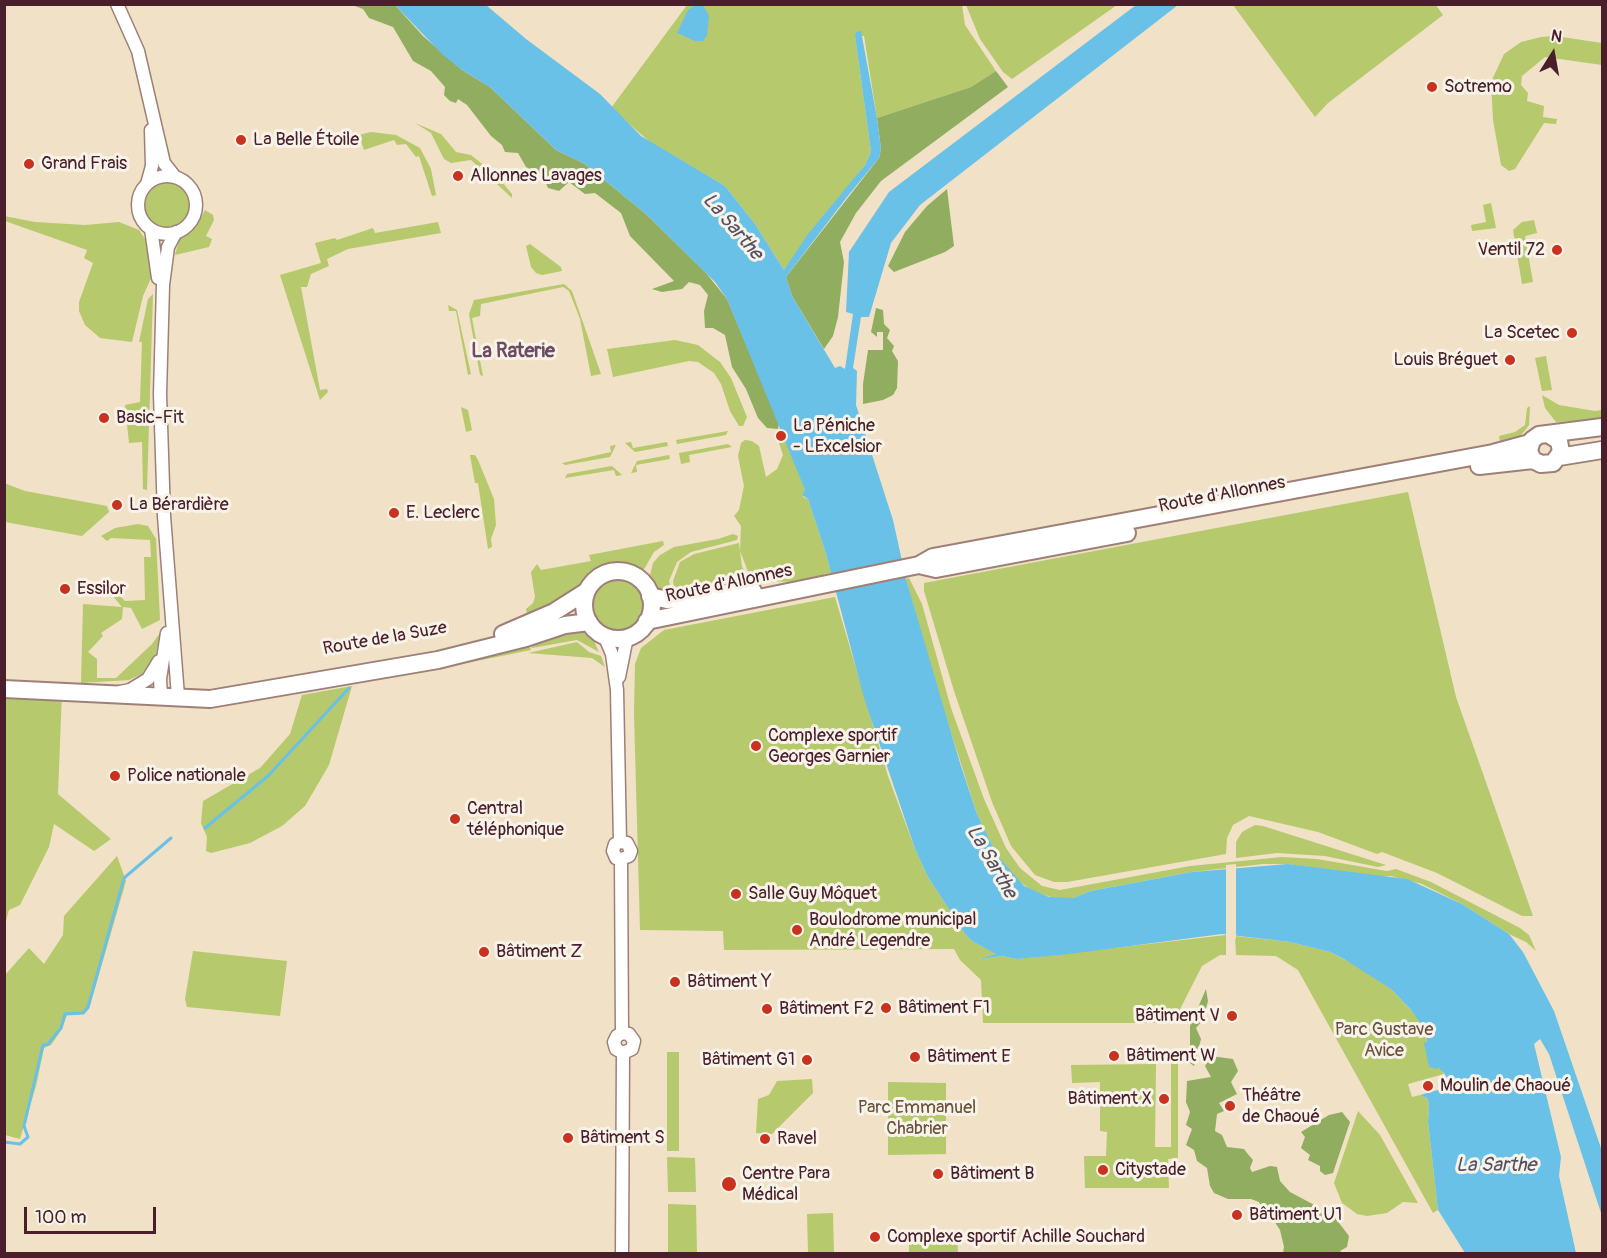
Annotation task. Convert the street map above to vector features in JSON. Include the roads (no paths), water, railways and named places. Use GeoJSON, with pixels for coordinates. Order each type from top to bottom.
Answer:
{"type":"FeatureCollection","features":[{"type":"Feature","properties":{"kind":"main road","name":"Route d'Allonnes"},"geometry":{"type":"LineString","coordinates":[[1532,452],[1539,435],[1602,427]]}},
{"type":"Feature","properties":{"kind":"main road"},"geometry":{"type":"LineString","coordinates":[[1548,434],[1559,441],[1559,457]]}},
{"type":"Feature","properties":{"kind":"main road","name":"Route d'Allonnes"},"geometry":{"type":"LineString","coordinates":[[1532,452],[1545,465],[1553,463],[1559,457],[1602,450]]}},
{"type":"Feature","properties":{"kind":"main road","name":"Route d'Allonnes"},"geometry":{"type":"LineString","coordinates":[[647,621],[822,583],[919,565],[936,569],[1485,465],[1532,452]]}},
{"type":"Feature","properties":{"kind":"main road"},"geometry":{"type":"LineString","coordinates":[[621,572],[639,579],[650,596],[651,609],[647,621],[640,630],[627,637],[604,635],[589,622],[584,606],[587,591],[603,575],[621,572]]}},
{"type":"Feature","properties":{"kind":"main road","name":"Route d'Allonnes"},"geometry":{"type":"LineString","coordinates":[[650,596],[675,600],[822,583]]}},
{"type":"Feature","properties":{"kind":"main road","name":"Route de la Suze"},"geometry":{"type":"LineString","coordinates":[[4,689],[178,696],[477,642],[539,620],[587,591]]}},
{"type":"Feature","properties":{"kind":"main road","name":"Route de la Suze"},"geometry":{"type":"LineString","coordinates":[[178,696],[210,699],[416,664],[495,646],[565,625],[589,622]]}},
{"type":"Feature","properties":{"kind":"street"},"geometry":{"type":"LineString","coordinates":[[117,4],[138,51],[164,163],[175,177],[188,185],[196,204],[189,222],[176,232],[166,255],[161,330]]}},
{"type":"Feature","properties":{"kind":"street"},"geometry":{"type":"LineString","coordinates":[[150,96],[152,166],[147,184],[139,196],[138,207],[141,218],[151,229],[157,260],[161,330],[163,497],[178,696]]}},
{"type":"Feature","properties":{"kind":"street"},"geometry":{"type":"LineString","coordinates":[[147,184],[159,177],[175,177]]}},
{"type":"Feature","properties":{"kind":"street"},"geometry":{"type":"LineString","coordinates":[[151,229],[166,233],[176,232]]}},
{"type":"Feature","properties":{"kind":"street"},"geometry":{"type":"LineString","coordinates":[[161,697],[159,679],[166,644],[168,580]]}},
{"type":"Feature","properties":{"kind":"street"},"geometry":{"type":"LineString","coordinates":[[604,635],[612,654],[617,690],[620,842],[614,846],[613,851],[615,856],[621,859],[622,1033],[614,1042],[616,1049],[623,1053],[622,1254]]}},
{"type":"Feature","properties":{"kind":"street"},"geometry":{"type":"LineString","coordinates":[[617,690],[627,637]]}},
{"type":"Feature","properties":{"kind":"street"},"geometry":{"type":"LineString","coordinates":[[109,695],[130,690],[148,679],[166,644]]}},
{"type":"Feature","properties":{"kind":"water","name":"La Sarthe"},"geometry":{"type":"Polygon","coordinates":[[[395,5],[486,5],[526,39],[600,94],[641,136],[725,186],[755,224],[784,270],[808,234],[865,165],[871,152],[855,36],[856,32],[861,31],[877,118],[881,149],[879,158],[786,277],[792,296],[835,368],[840,366],[845,369],[853,314],[846,312],[849,252],[889,192],[1136,5],[1178,5],[920,205],[891,243],[869,317],[861,317],[853,368],[857,371],[856,405],[893,520],[906,579],[960,763],[977,814],[997,855],[1024,886],[1049,897],[1073,898],[1091,891],[1192,872],[1288,864],[1407,879],[1462,904],[1509,934],[1523,952],[1554,1011],[1602,1151],[1602,1216],[1549,1054],[1540,1039],[1534,1044],[1561,1157],[1559,1176],[1576,1253],[1465,1253],[1438,1210],[1428,1122],[1429,1104],[1427,1098],[1420,1095],[1448,1087],[1445,1074],[1438,1067],[1437,1069],[1429,1067],[1424,1043],[1427,1042],[1425,1029],[1391,989],[1330,952],[1290,942],[1222,934],[1069,954],[1017,959],[1001,956],[977,960],[996,954],[972,941],[965,934],[928,877],[915,849],[864,698],[826,554],[808,499],[802,495],[805,490],[727,299],[715,282],[647,215],[585,164],[556,150],[490,87],[443,55],[395,5]]]}},
{"type":"Feature","properties":{"kind":"water"},"geometry":{"type":"Polygon","coordinates":[[[696,5],[703,5],[709,16],[707,35],[703,41],[695,41],[677,33],[688,10],[696,5]]]}},
{"type":"Feature","properties":{"kind":"waterway"},"geometry":{"type":"LineString","coordinates":[[205,828],[268,776],[349,688]]}},
{"type":"Feature","properties":{"kind":"waterway"},"geometry":{"type":"LineString","coordinates":[[4,1142],[20,1144],[28,1137],[24,1126],[43,1045],[48,1044],[61,1028],[65,1014],[83,1013],[88,1007],[124,878],[171,838]]}},
{"type":"Feature","properties":{"kind":"place","name":"Sotremo"},"geometry":{"type":"Point","coordinates":[1432,87]}},
{"type":"Feature","properties":{"kind":"place","name":"La Belle Étoile"},"geometry":{"type":"Point","coordinates":[241,140]}},
{"type":"Feature","properties":{"kind":"place","name":"Grand Frais"},"geometry":{"type":"Point","coordinates":[29,164]}},
{"type":"Feature","properties":{"kind":"place","name":"Allonnes Lavages"},"geometry":{"type":"Point","coordinates":[458,176]}},
{"type":"Feature","properties":{"kind":"place","name":"Ventil 72"},"geometry":{"type":"Point","coordinates":[1557,250]}},
{"type":"Feature","properties":{"kind":"place","name":"La Scetec"},"geometry":{"type":"Point","coordinates":[1572,333]}},
{"type":"Feature","properties":{"kind":"place","name":"Louis Bréguet"},"geometry":{"type":"Point","coordinates":[1510,360]}},
{"type":"Feature","properties":{"kind":"place","name":"Basic-Fit"},"geometry":{"type":"Point","coordinates":[104,418]}},
{"type":"Feature","properties":{"kind":"place","name":"La Péniche - LExcelsior"},"geometry":{"type":"Point","coordinates":[781,436]}},
{"type":"Feature","properties":{"kind":"place","name":"La Bérardière"},"geometry":{"type":"Point","coordinates":[117,505]}},
{"type":"Feature","properties":{"kind":"place","name":"E. Leclerc"},"geometry":{"type":"Point","coordinates":[394,513]}},
{"type":"Feature","properties":{"kind":"place","name":"Essilor"},"geometry":{"type":"Point","coordinates":[65,589]}},
{"type":"Feature","properties":{"kind":"place","name":"Complexe sportif Georges Garnier"},"geometry":{"type":"Point","coordinates":[756,746]}},
{"type":"Feature","properties":{"kind":"place","name":"Police nationale"},"geometry":{"type":"Point","coordinates":[115,776]}},
{"type":"Feature","properties":{"kind":"place","name":"Central téléphonique"},"geometry":{"type":"Point","coordinates":[455,819]}},
{"type":"Feature","properties":{"kind":"place","name":"Salle Guy Môquet"},"geometry":{"type":"Point","coordinates":[736,894]}},
{"type":"Feature","properties":{"kind":"place","name":"Boulodrome municipal André Legendre"},"geometry":{"type":"Point","coordinates":[797,930]}},
{"type":"Feature","properties":{"kind":"place","name":"Bâtiment Z"},"geometry":{"type":"Point","coordinates":[484,952]}},
{"type":"Feature","properties":{"kind":"place","name":"Bâtiment Y"},"geometry":{"type":"Point","coordinates":[675,982]}},
{"type":"Feature","properties":{"kind":"place","name":"Bâtiment F1"},"geometry":{"type":"Point","coordinates":[886,1008]}},
{"type":"Feature","properties":{"kind":"place","name":"Bâtiment F2"},"geometry":{"type":"Point","coordinates":[767,1009]}},
{"type":"Feature","properties":{"kind":"place","name":"Bâtiment V"},"geometry":{"type":"Point","coordinates":[1232,1016]}},
{"type":"Feature","properties":{"kind":"place","name":"Bâtiment W"},"geometry":{"type":"Point","coordinates":[1114,1056]}},
{"type":"Feature","properties":{"kind":"place","name":"Bâtiment E"},"geometry":{"type":"Point","coordinates":[915,1057]}},
{"type":"Feature","properties":{"kind":"place","name":"Bâtiment G1"},"geometry":{"type":"Point","coordinates":[807,1060]}},
{"type":"Feature","properties":{"kind":"place","name":"Moulin de Chaoué"},"geometry":{"type":"Point","coordinates":[1428,1086]}},
{"type":"Feature","properties":{"kind":"place","name":"Bâtiment X"},"geometry":{"type":"Point","coordinates":[1164,1099]}},
{"type":"Feature","properties":{"kind":"place","name":"Théâtre de Chaoué"},"geometry":{"type":"Point","coordinates":[1230,1106]}},
{"type":"Feature","properties":{"kind":"place","name":"Bâtiment S"},"geometry":{"type":"Point","coordinates":[568,1138]}},
{"type":"Feature","properties":{"kind":"place","name":"Ravel"},"geometry":{"type":"Point","coordinates":[765,1139]}},
{"type":"Feature","properties":{"kind":"place","name":"Citystade"},"geometry":{"type":"Point","coordinates":[1103,1170]}},
{"type":"Feature","properties":{"kind":"place","name":"Bâtiment B"},"geometry":{"type":"Point","coordinates":[938,1174]}},
{"type":"Feature","properties":{"kind":"place","name":"Centre Para Médical"},"geometry":{"type":"Point","coordinates":[729,1184]}},
{"type":"Feature","properties":{"kind":"place","name":"Bâtiment U1"},"geometry":{"type":"Point","coordinates":[1237,1215]}},
{"type":"Feature","properties":{"kind":"place","name":"Complexe sportif Achille Souchard"},"geometry":{"type":"Point","coordinates":[875,1237]}},
{"type":"Feature","properties":{"kind":"district","name":"La Raterie"},"geometry":{"type":"Point","coordinates":[513,352]}},
{"type":"Feature","properties":{"kind":"park label","name":"Parc Gustave Avice"},"geometry":{"type":"Point","coordinates":[1384,1040]}},
{"type":"Feature","properties":{"kind":"park label","name":"Parc Emmanuel Chabrier"},"geometry":{"type":"Point","coordinates":[917,1118]}}]}
